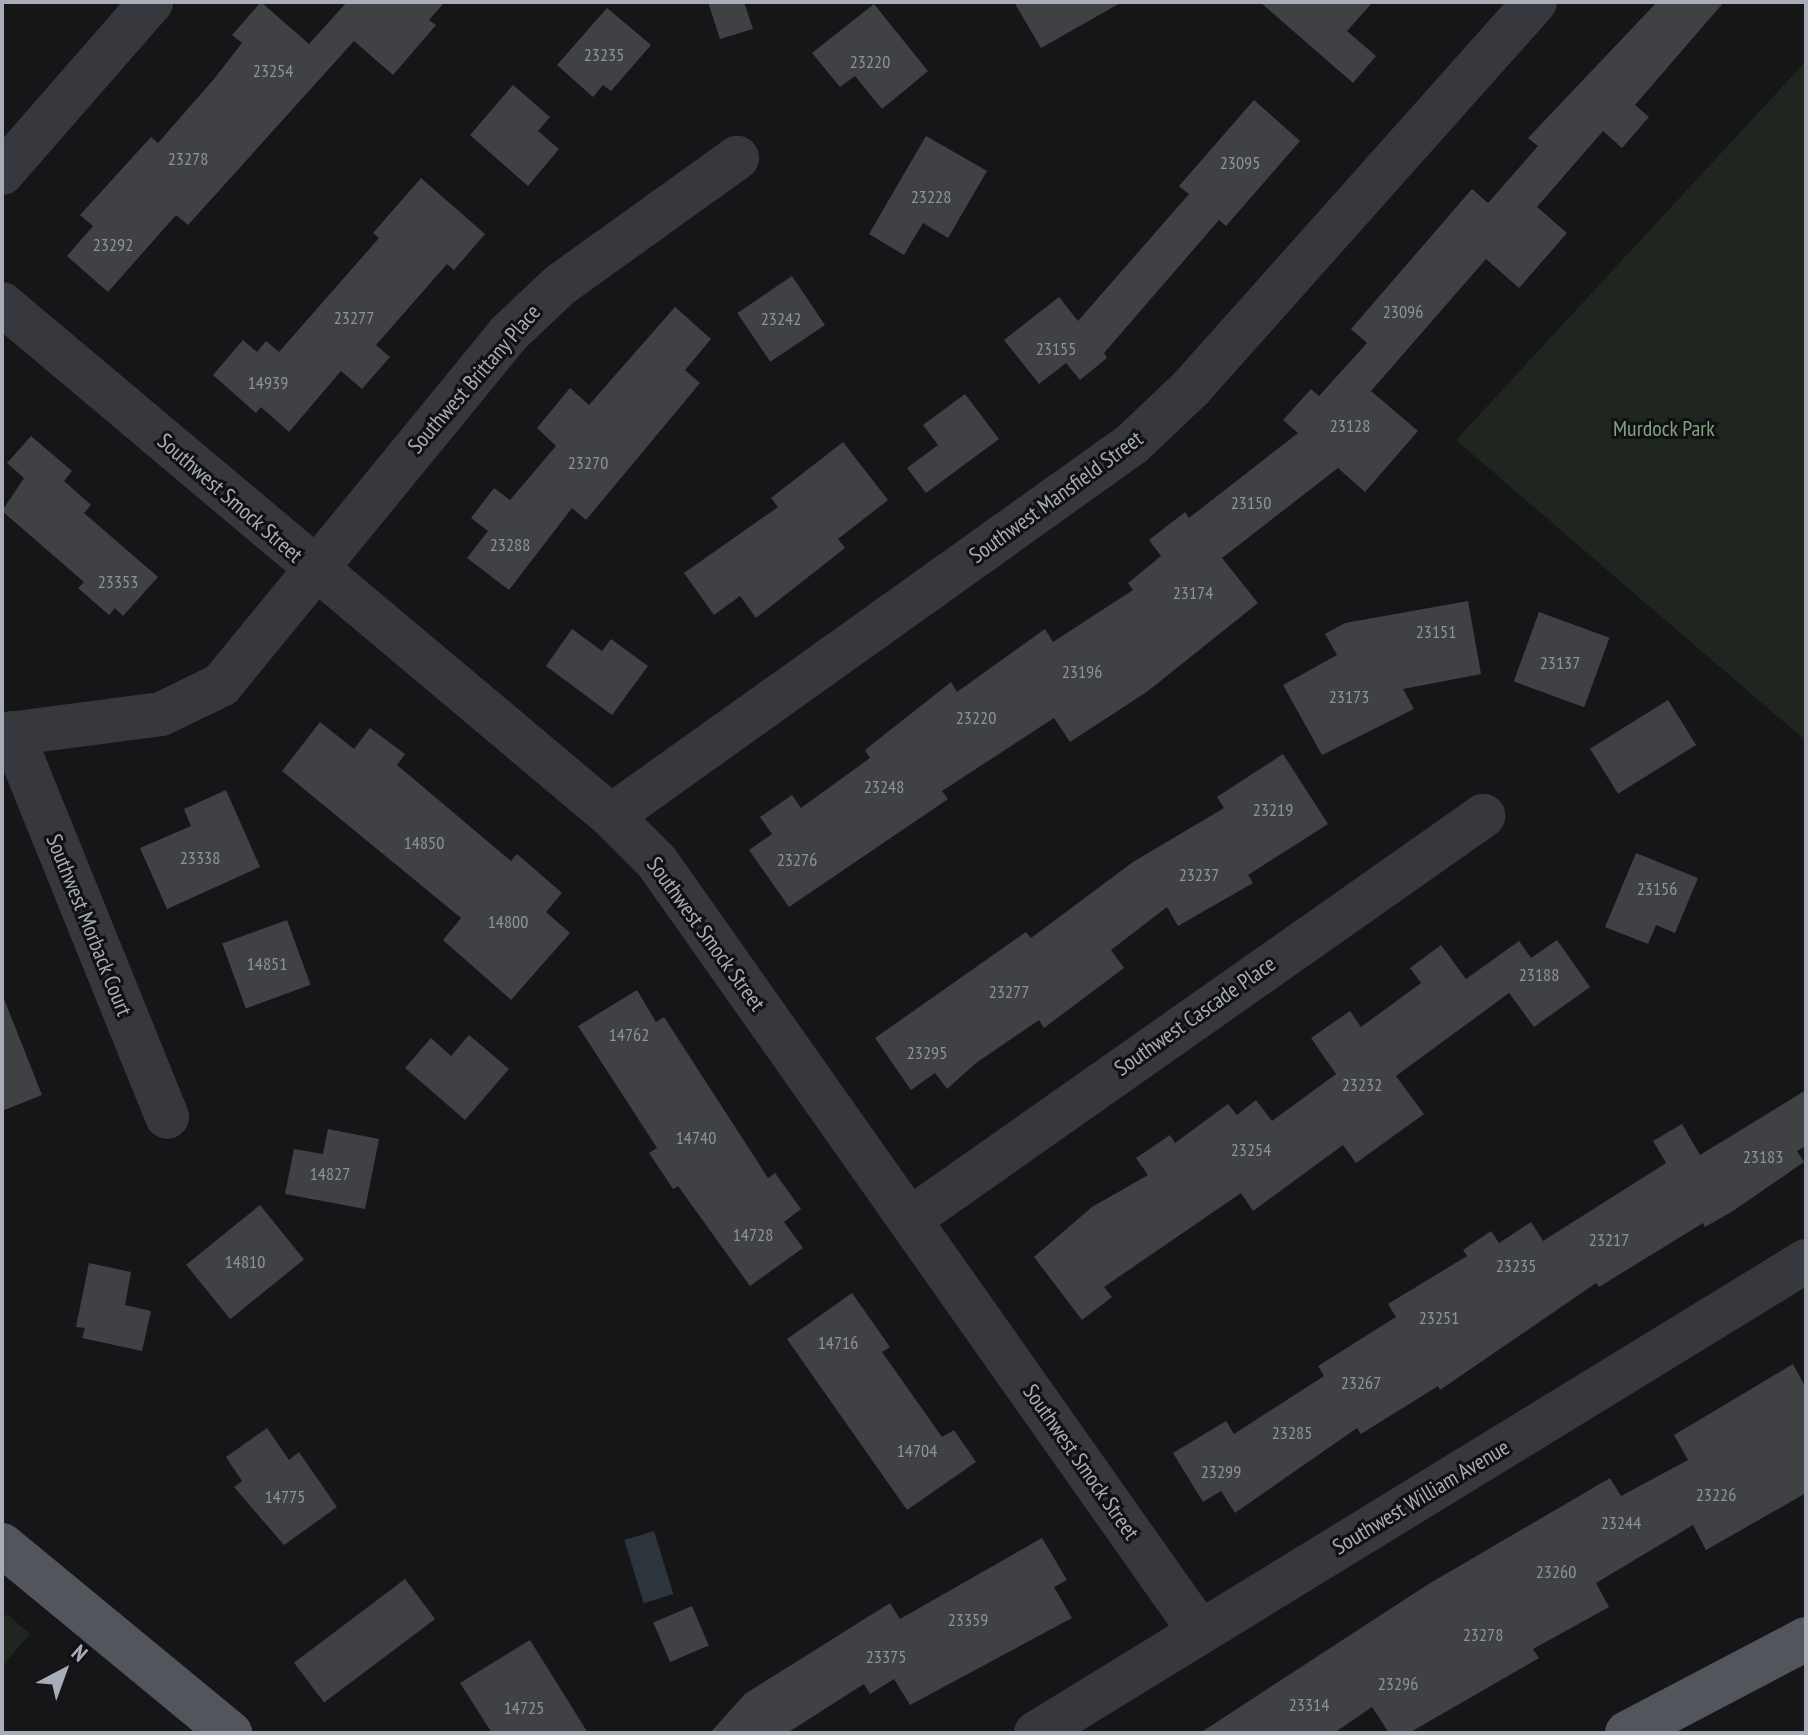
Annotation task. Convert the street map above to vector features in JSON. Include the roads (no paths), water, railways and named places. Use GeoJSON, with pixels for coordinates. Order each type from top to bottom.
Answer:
{"type":"FeatureCollection","features":[{"type":"Feature","properties":{"kind":"main road"},"geometry":{"type":"LineString","coordinates":[[2,1545],[230,1733]]}},
{"type":"Feature","properties":{"kind":"main road"},"geometry":{"type":"LineString","coordinates":[[1627,1733],[1806,1639]]}},
{"type":"Feature","properties":{"kind":"street"},"geometry":{"type":"LineString","coordinates":[[2,173],[151,2]]}},
{"type":"Feature","properties":{"kind":"street","name":"Southwest Mansfield Street"},"geometry":{"type":"LineString","coordinates":[[611,816],[1132,444],[1191,388],[1535,2]]}},
{"type":"Feature","properties":{"kind":"street","name":"Southwest Brittany Place"},"geometry":{"type":"LineString","coordinates":[[7,734],[161,714],[221,685],[312,569],[508,334],[560,285],[737,158]]}},
{"type":"Feature","properties":{"kind":"street","name":"Southwest Smock Street"},"geometry":{"type":"LineString","coordinates":[[2,304],[312,569],[611,816],[657,862],[1198,1629]]}},
{"type":"Feature","properties":{"kind":"street","name":"Southwest Morback Court"},"geometry":{"type":"LineString","coordinates":[[7,734],[167,1117]]}},
{"type":"Feature","properties":{"kind":"street","name":"Southwest Cascade Place"},"geometry":{"type":"LineString","coordinates":[[910,1219],[1483,816]]}},
{"type":"Feature","properties":{"kind":"street","name":"Southwest William Avenue"},"geometry":{"type":"LineString","coordinates":[[1036,1733],[1198,1629],[1806,1261]]}},
{"type":"Feature","properties":{"kind":"park label","name":"Murdock Park"},"geometry":{"type":"Point","coordinates":[1664,429]}}]}
